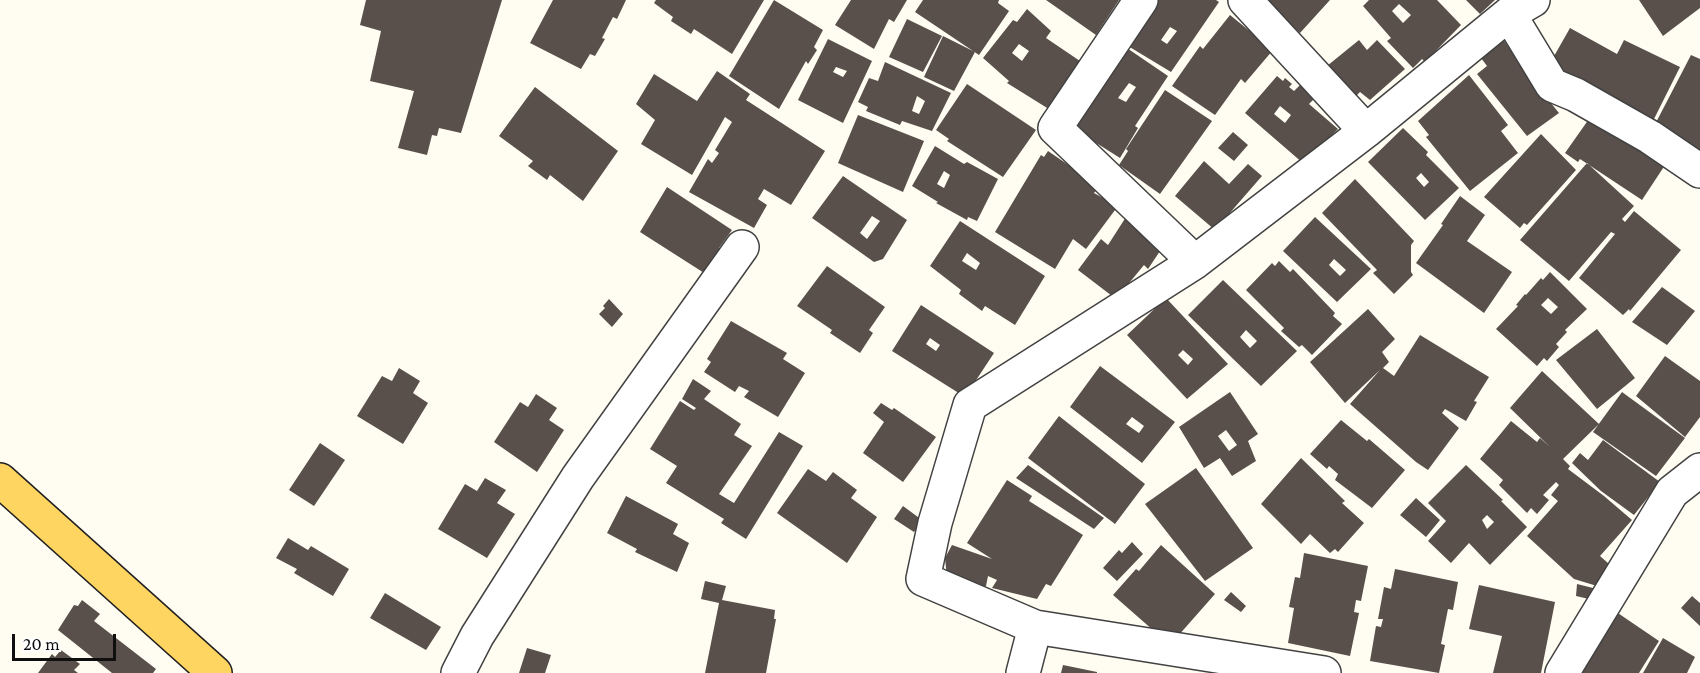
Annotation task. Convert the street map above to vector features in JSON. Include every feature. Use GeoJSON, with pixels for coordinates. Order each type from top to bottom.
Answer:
{"type":"FeatureCollection","features":[{"type":"Feature","properties":{"kind":"main road"},"geometry":{"type":"LineString","coordinates":[[0,480],[214,673]]}},
{"type":"Feature","properties":{"kind":"street"},"geometry":{"type":"LineString","coordinates":[[1141,0],[1055,128],[1195,262]]}},
{"type":"Feature","properties":{"kind":"street"},"geometry":{"type":"LineString","coordinates":[[1245,0],[1366,131]]}},
{"type":"Feature","properties":{"kind":"street"},"geometry":{"type":"LineString","coordinates":[[1324,673],[1245,667],[1035,627],[923,579],[935,523],[970,405],[1195,262],[1366,131],[1521,7],[1552,85],[1576,95],[1650,137],[1700,171]]}},
{"type":"Feature","properties":{"kind":"street"},"geometry":{"type":"LineString","coordinates":[[458,673],[477,636],[578,477],[742,247]]}},
{"type":"Feature","properties":{"kind":"street"},"geometry":{"type":"LineString","coordinates":[[1563,673],[1672,492],[1700,470]]}},
{"type":"Feature","properties":{"kind":"street"},"geometry":{"type":"LineString","coordinates":[[1023,673],[1035,627]]}},
{"type":"Feature","properties":{"kind":"building"},"geometry":{"type":"Polygon","coordinates":[[[366,0],[502,0],[461,133],[439,128],[437,136],[432,135],[427,155],[398,148],[414,91],[370,81],[381,31],[360,25],[366,0]]]}},
{"type":"Feature","properties":{"kind":"building"},"geometry":{"type":"Polygon","coordinates":[[[553,0],[626,0],[617,19],[613,17],[602,38],[605,39],[595,56],[590,54],[581,69],[530,43],[553,0]]]}},
{"type":"Feature","properties":{"kind":"building"},"geometry":{"type":"Polygon","coordinates":[[[656,0],[764,0],[732,54],[694,29],[691,34],[671,21],[673,17],[654,3],[656,0]]]}},
{"type":"Feature","properties":{"kind":"building"},"geometry":{"type":"Polygon","coordinates":[[[774,0],[823,30],[814,47],[817,50],[808,64],[806,61],[779,109],[729,76],[774,0]]]}},
{"type":"Feature","properties":{"kind":"building"},"geometry":{"type":"Polygon","coordinates":[[[851,0],[907,0],[894,22],[889,19],[874,49],[835,25],[851,0]]]}},
{"type":"Feature","properties":{"kind":"building"},"geometry":{"type":"Polygon","coordinates":[[[923,0],[999,0],[998,3],[1009,11],[979,55],[915,12],[923,0]]]}},
{"type":"Feature","properties":{"kind":"building"},"geometry":{"type":"Polygon","coordinates":[[[1046,0],[1119,0],[1096,35],[1046,0]]]}},
{"type":"Feature","properties":{"kind":"building"},"geometry":{"type":"Polygon","coordinates":[[[1158,0],[1216,0],[1219,2],[1171,72],[1128,46],[1158,0]],[[1170,27],[1161,40],[1167,44],[1177,31],[1170,27]]]}},
{"type":"Feature","properties":{"kind":"building"},"geometry":{"type":"Polygon","coordinates":[[[1263,0],[1330,0],[1300,33],[1263,0]]]}},
{"type":"Feature","properties":{"kind":"building"},"geometry":{"type":"Polygon","coordinates":[[[1369,0],[1437,0],[1461,25],[1425,62],[1422,59],[1413,68],[1387,41],[1391,38],[1363,6],[1369,0]],[[1399,4],[1392,11],[1403,23],[1411,15],[1399,4]]]}},
{"type":"Feature","properties":{"kind":"building"},"geometry":{"type":"Polygon","coordinates":[[[1466,0],[1495,0],[1480,14],[1466,0]]]}},
{"type":"Feature","properties":{"kind":"building"},"geometry":{"type":"Polygon","coordinates":[[[1639,0],[1700,0],[1700,8],[1663,36],[1639,0]]]}},
{"type":"Feature","properties":{"kind":"building"},"geometry":{"type":"Polygon","coordinates":[[[1027,9],[1051,31],[1046,38],[1084,66],[1052,111],[1007,83],[1009,81],[983,58],[1013,20],[1017,22],[1027,9]],[[1019,44],[1012,53],[1022,61],[1029,51],[1019,44]]]}},
{"type":"Feature","properties":{"kind":"building"},"geometry":{"type":"Polygon","coordinates":[[[1230,15],[1273,50],[1245,83],[1241,79],[1215,115],[1172,86],[1200,46],[1203,49],[1230,15]]]}},
{"type":"Feature","properties":{"kind":"building"},"geometry":{"type":"Polygon","coordinates":[[[907,19],[942,36],[923,72],[889,57],[907,19]]]}},
{"type":"Feature","properties":{"kind":"building"},"geometry":{"type":"Polygon","coordinates":[[[1570,28],[1617,54],[1624,40],[1680,67],[1650,127],[1545,72],[1570,28]]]}},
{"type":"Feature","properties":{"kind":"building"},"geometry":{"type":"Polygon","coordinates":[[[943,36],[975,52],[954,91],[924,77],[943,36]]]}},
{"type":"Feature","properties":{"kind":"building"},"geometry":{"type":"Polygon","coordinates":[[[828,39],[872,61],[843,123],[798,100],[828,39]],[[836,67],[833,72],[843,77],[847,71],[836,67]]]}},
{"type":"Feature","properties":{"kind":"building"},"geometry":{"type":"Polygon","coordinates":[[[1503,39],[1510,49],[1512,45],[1559,113],[1527,136],[1477,74],[1487,66],[1481,58],[1503,39]]]}},
{"type":"Feature","properties":{"kind":"building"},"geometry":{"type":"Polygon","coordinates":[[[1359,40],[1367,50],[1377,40],[1405,69],[1370,100],[1360,92],[1353,99],[1327,66],[1359,40]]]}},
{"type":"Feature","properties":{"kind":"building"},"geometry":{"type":"Polygon","coordinates":[[[1121,44],[1168,76],[1135,126],[1138,128],[1120,158],[1071,127],[1121,44]],[[1129,83],[1118,98],[1126,102],[1136,87],[1129,83]]]}},
{"type":"Feature","properties":{"kind":"building"},"geometry":{"type":"Polygon","coordinates":[[[1691,55],[1700,59],[1700,155],[1650,134],[1691,55]]]}},
{"type":"Feature","properties":{"kind":"building"},"geometry":{"type":"Polygon","coordinates":[[[885,62],[951,93],[932,131],[902,121],[900,125],[866,111],[868,107],[858,102],[869,78],[878,81],[885,62]],[[917,96],[912,111],[919,114],[925,101],[917,96]]]}},
{"type":"Feature","properties":{"kind":"building"},"geometry":{"type":"Polygon","coordinates":[[[717,71],[750,94],[746,100],[825,151],[791,205],[764,189],[758,199],[767,205],[754,228],[689,192],[708,159],[712,163],[719,153],[715,150],[732,122],[725,117],[692,175],[641,144],[655,120],[636,104],[654,74],[697,101],[717,71]]]}},
{"type":"Feature","properties":{"kind":"building"},"geometry":{"type":"Polygon","coordinates":[[[1469,75],[1508,125],[1501,131],[1518,153],[1470,191],[1426,137],[1429,135],[1418,121],[1469,75]]]}},
{"type":"Feature","properties":{"kind":"building"},"geometry":{"type":"Polygon","coordinates":[[[1277,76],[1283,81],[1285,78],[1292,84],[1289,87],[1294,91],[1303,82],[1317,96],[1309,104],[1338,129],[1304,164],[1245,113],[1277,76]],[[1280,106],[1274,114],[1285,123],[1291,115],[1280,106]]]}},
{"type":"Feature","properties":{"kind":"building"},"geometry":{"type":"Polygon","coordinates":[[[967,84],[1036,130],[1003,177],[947,141],[949,139],[936,130],[967,84]]]}},
{"type":"Feature","properties":{"kind":"building"},"geometry":{"type":"Polygon","coordinates":[[[535,87],[618,151],[583,201],[550,175],[547,180],[528,166],[533,161],[499,136],[535,87]]]}},
{"type":"Feature","properties":{"kind":"building"},"geometry":{"type":"Polygon","coordinates":[[[1165,90],[1212,121],[1160,194],[1119,165],[1128,151],[1126,149],[1165,90]]]}},
{"type":"Feature","properties":{"kind":"building"},"geometry":{"type":"Polygon","coordinates":[[[1596,109],[1671,156],[1642,200],[1580,159],[1578,162],[1565,153],[1596,109]]]}},
{"type":"Feature","properties":{"kind":"building"},"geometry":{"type":"Polygon","coordinates":[[[858,115],[924,141],[903,192],[838,163],[858,115]]]}},
{"type":"Feature","properties":{"kind":"building"},"geometry":{"type":"Polygon","coordinates":[[[1403,128],[1428,152],[1426,155],[1459,188],[1425,220],[1368,162],[1403,128]],[[1421,173],[1416,178],[1424,187],[1429,182],[1421,173]]]}},
{"type":"Feature","properties":{"kind":"building"},"geometry":{"type":"Polygon","coordinates":[[[1233,132],[1248,145],[1234,161],[1218,148],[1233,132]]]}},
{"type":"Feature","properties":{"kind":"building"},"geometry":{"type":"Polygon","coordinates":[[[1541,134],[1576,170],[1527,225],[1524,223],[1520,228],[1484,197],[1541,134]]]}},
{"type":"Feature","properties":{"kind":"building"},"geometry":{"type":"Polygon","coordinates":[[[935,146],[964,164],[967,162],[998,179],[977,221],[968,217],[967,220],[936,203],[938,202],[912,186],[935,146]],[[944,171],[937,184],[944,188],[950,175],[944,171]]]}},
{"type":"Feature","properties":{"kind":"building"},"geometry":{"type":"Polygon","coordinates":[[[1048,151],[1099,186],[1094,193],[1118,206],[1086,249],[1073,239],[1055,269],[995,232],[1041,155],[1044,157],[1048,151]]]}},
{"type":"Feature","properties":{"kind":"building"},"geometry":{"type":"Polygon","coordinates":[[[1204,161],[1229,184],[1248,164],[1262,176],[1215,230],[1175,196],[1204,161]]]}},
{"type":"Feature","properties":{"kind":"building"},"geometry":{"type":"Polygon","coordinates":[[[1587,163],[1634,206],[1622,219],[1625,222],[1634,211],[1681,250],[1630,311],[1629,309],[1623,315],[1579,278],[1615,234],[1611,232],[1569,281],[1520,240],[1587,163]]]}},
{"type":"Feature","properties":{"kind":"building"},"geometry":{"type":"Polygon","coordinates":[[[843,176],[907,220],[883,259],[874,262],[812,218],[843,176]],[[872,216],[860,233],[867,239],[880,221],[872,216]]]}},
{"type":"Feature","properties":{"kind":"building"},"geometry":{"type":"Polygon","coordinates":[[[1355,179],[1414,241],[1411,245],[1413,275],[1394,294],[1373,273],[1377,270],[1322,213],[1355,179]]]}},
{"type":"Feature","properties":{"kind":"building"},"geometry":{"type":"Polygon","coordinates":[[[667,187],[732,230],[719,248],[727,253],[712,278],[640,232],[667,187]]]}},
{"type":"Feature","properties":{"kind":"building"},"geometry":{"type":"Polygon","coordinates":[[[1460,196],[1485,215],[1467,241],[1512,272],[1484,313],[1416,263],[1460,196]]]}},
{"type":"Feature","properties":{"kind":"building"},"geometry":{"type":"Polygon","coordinates":[[[1126,217],[1164,245],[1148,269],[1144,265],[1116,299],[1078,270],[1101,239],[1108,245],[1126,217]]]}},
{"type":"Feature","properties":{"kind":"building"},"geometry":{"type":"Polygon","coordinates":[[[1315,217],[1371,269],[1337,302],[1283,251],[1315,217]],[[1334,259],[1329,265],[1340,276],[1346,270],[1334,259]]]}},
{"type":"Feature","properties":{"kind":"building"},"geometry":{"type":"Polygon","coordinates":[[[960,221],[1045,276],[1015,325],[985,306],[982,311],[959,294],[961,290],[930,266],[960,221]],[[967,253],[962,261],[976,270],[980,263],[967,253]]]}},
{"type":"Feature","properties":{"kind":"building"},"geometry":{"type":"Polygon","coordinates":[[[1279,261],[1290,272],[1293,269],[1335,313],[1333,316],[1342,324],[1312,355],[1281,331],[1284,328],[1246,290],[1272,263],[1275,266],[1279,261]]]}},
{"type":"Feature","properties":{"kind":"building"},"geometry":{"type":"Polygon","coordinates":[[[827,266],[885,307],[869,330],[873,333],[860,353],[830,333],[832,330],[797,306],[827,266]]]}},
{"type":"Feature","properties":{"kind":"building"},"geometry":{"type":"Polygon","coordinates":[[[1550,272],[1587,309],[1565,330],[1567,332],[1556,344],[1559,347],[1547,361],[1544,358],[1537,366],[1496,329],[1518,306],[1516,305],[1525,294],[1541,278],[1543,280],[1550,272]],[[1548,298],[1541,305],[1551,314],[1558,307],[1548,298]]]}},
{"type":"Feature","properties":{"kind":"building"},"geometry":{"type":"Polygon","coordinates":[[[1223,280],[1297,351],[1261,386],[1188,315],[1223,280]],[[1246,330],[1240,337],[1250,348],[1257,341],[1246,330]]]}},
{"type":"Feature","properties":{"kind":"building"},"geometry":{"type":"Polygon","coordinates":[[[1662,287],[1695,311],[1667,345],[1632,322],[1662,287]]]}},
{"type":"Feature","properties":{"kind":"building"},"geometry":{"type":"Polygon","coordinates":[[[1166,298],[1228,364],[1187,399],[1127,335],[1166,298]],[[1183,350],[1178,355],[1188,365],[1193,359],[1183,350]]]}},
{"type":"Feature","properties":{"kind":"building"},"geometry":{"type":"Polygon","coordinates":[[[609,299],[623,314],[612,327],[599,314],[609,299]]]}},
{"type":"Feature","properties":{"kind":"building"},"geometry":{"type":"Polygon","coordinates":[[[921,305],[994,353],[965,397],[892,351],[921,305]],[[930,338],[926,344],[936,351],[940,345],[930,338]]]}},
{"type":"Feature","properties":{"kind":"building"},"geometry":{"type":"Polygon","coordinates":[[[1368,309],[1395,339],[1382,352],[1389,362],[1383,368],[1394,376],[1420,335],[1489,377],[1474,401],[1477,402],[1466,421],[1445,409],[1442,413],[1459,428],[1428,470],[1350,404],[1380,370],[1345,403],[1310,362],[1368,309]]]}},
{"type":"Feature","properties":{"kind":"building"},"geometry":{"type":"Polygon","coordinates":[[[731,321],[787,353],[783,359],[805,373],[778,417],[744,397],[749,391],[739,386],[735,392],[704,372],[711,362],[707,359],[731,321]]]}},
{"type":"Feature","properties":{"kind":"building"},"geometry":{"type":"Polygon","coordinates":[[[1597,329],[1635,378],[1597,409],[1556,360],[1597,329]]]}},
{"type":"Feature","properties":{"kind":"building"},"geometry":{"type":"Polygon","coordinates":[[[1665,356],[1700,381],[1700,417],[1685,437],[1636,396],[1665,356]]]}},
{"type":"Feature","properties":{"kind":"building"},"geometry":{"type":"Polygon","coordinates":[[[1100,366],[1175,422],[1142,463],[1070,407],[1100,366]],[[1132,417],[1126,424],[1139,433],[1144,426],[1132,417]]]}},
{"type":"Feature","properties":{"kind":"building"},"geometry":{"type":"Polygon","coordinates":[[[399,368],[420,381],[413,393],[428,403],[403,444],[357,416],[382,376],[392,381],[399,368]]]}},
{"type":"Feature","properties":{"kind":"building"},"geometry":{"type":"Polygon","coordinates":[[[1542,371],[1599,424],[1563,459],[1570,466],[1568,469],[1632,520],[1600,556],[1609,564],[1597,586],[1574,579],[1527,536],[1558,501],[1551,495],[1559,485],[1556,482],[1543,495],[1549,500],[1537,514],[1531,508],[1527,513],[1499,485],[1503,480],[1480,459],[1511,421],[1537,442],[1540,438],[1550,447],[1510,408],[1542,371]]]}},
{"type":"Feature","properties":{"kind":"building"},"geometry":{"type":"Polygon","coordinates":[[[693,379],[711,391],[704,399],[741,424],[734,435],[752,446],[719,494],[734,503],[779,432],[803,446],[746,539],[721,523],[724,519],[666,483],[677,466],[650,449],[680,401],[694,410],[696,408],[682,399],[693,379]]]}},
{"type":"Feature","properties":{"kind":"building"},"geometry":{"type":"Polygon","coordinates":[[[1230,392],[1258,434],[1248,441],[1256,461],[1232,476],[1220,458],[1204,468],[1179,427],[1230,392]],[[1226,430],[1218,436],[1229,451],[1237,445],[1226,430]]]}},
{"type":"Feature","properties":{"kind":"building"},"geometry":{"type":"Polygon","coordinates":[[[1622,392],[1685,438],[1656,476],[1593,432],[1622,392]]]}},
{"type":"Feature","properties":{"kind":"building"},"geometry":{"type":"Polygon","coordinates":[[[536,394],[557,408],[549,420],[564,430],[537,472],[494,442],[520,402],[528,407],[536,394]]]}},
{"type":"Feature","properties":{"kind":"building"},"geometry":{"type":"Polygon","coordinates":[[[881,403],[892,410],[894,408],[936,437],[903,482],[863,453],[884,422],[873,413],[881,403]]]}},
{"type":"Feature","properties":{"kind":"building"},"geometry":{"type":"Polygon","coordinates":[[[1059,416],[1145,484],[1115,524],[1028,458],[1059,416]]]}},
{"type":"Feature","properties":{"kind":"building"},"geometry":{"type":"Polygon","coordinates":[[[1341,420],[1367,441],[1369,439],[1405,470],[1372,508],[1335,480],[1338,474],[1329,466],[1327,469],[1310,454],[1341,420]]]}},
{"type":"Feature","properties":{"kind":"building"},"geometry":{"type":"Polygon","coordinates":[[[1603,440],[1660,482],[1634,515],[1601,491],[1572,463],[1580,453],[1588,460],[1603,440]]]}},
{"type":"Feature","properties":{"kind":"building"},"geometry":{"type":"Polygon","coordinates":[[[320,443],[345,460],[314,506],[289,490],[320,443]]]}},
{"type":"Feature","properties":{"kind":"building"},"geometry":{"type":"Polygon","coordinates":[[[1301,458],[1345,501],[1342,503],[1364,523],[1338,552],[1335,549],[1330,553],[1310,534],[1301,544],[1261,504],[1301,458]]]}},
{"type":"Feature","properties":{"kind":"building"},"geometry":{"type":"Polygon","coordinates":[[[1028,465],[1104,518],[1094,529],[1016,478],[1028,465]]]}},
{"type":"Feature","properties":{"kind":"building"},"geometry":{"type":"Polygon","coordinates":[[[1466,465],[1503,500],[1501,501],[1527,527],[1490,565],[1469,543],[1451,563],[1428,541],[1446,521],[1428,503],[1466,465]],[[1487,515],[1482,520],[1487,529],[1494,522],[1487,515]]]}},
{"type":"Feature","properties":{"kind":"building"},"geometry":{"type":"Polygon","coordinates":[[[1196,468],[1253,548],[1205,581],[1145,504],[1196,468]]]}},
{"type":"Feature","properties":{"kind":"building"},"geometry":{"type":"Polygon","coordinates":[[[808,469],[826,481],[833,472],[857,490],[851,498],[877,517],[847,563],[777,513],[808,469]]]}},
{"type":"Feature","properties":{"kind":"building"},"geometry":{"type":"Polygon","coordinates":[[[485,478],[506,490],[497,503],[515,514],[487,558],[438,529],[465,484],[477,491],[485,478]]]}},
{"type":"Feature","properties":{"kind":"building"},"geometry":{"type":"Polygon","coordinates":[[[1007,480],[1032,496],[1029,501],[1083,535],[1051,586],[1046,584],[1037,599],[992,588],[997,580],[988,576],[986,586],[983,588],[947,578],[945,558],[952,545],[992,559],[967,543],[1007,480]]]}},
{"type":"Feature","properties":{"kind":"building"},"geometry":{"type":"Polygon","coordinates":[[[626,496],[678,524],[673,534],[689,543],[677,572],[635,552],[637,549],[607,533],[626,496]]]}},
{"type":"Feature","properties":{"kind":"building"},"geometry":{"type":"Polygon","coordinates":[[[1416,498],[1440,520],[1426,537],[1400,515],[1416,498]]]}},
{"type":"Feature","properties":{"kind":"building"},"geometry":{"type":"Polygon","coordinates":[[[903,506],[922,520],[914,532],[894,519],[903,506]]]}},
{"type":"Feature","properties":{"kind":"building"},"geometry":{"type":"Polygon","coordinates":[[[288,538],[308,550],[311,546],[349,569],[333,596],[294,573],[297,569],[276,558],[288,538]]]}},
{"type":"Feature","properties":{"kind":"building"},"geometry":{"type":"Polygon","coordinates":[[[1132,542],[1143,554],[1117,581],[1103,568],[1119,550],[1122,553],[1132,542]]]}},
{"type":"Feature","properties":{"kind":"building"},"geometry":{"type":"Polygon","coordinates":[[[1161,545],[1215,594],[1170,645],[1113,595],[1136,569],[1139,571],[1161,545]]]}},
{"type":"Feature","properties":{"kind":"building"},"geometry":{"type":"Polygon","coordinates":[[[1304,553],[1368,566],[1361,601],[1356,600],[1354,612],[1359,613],[1350,656],[1288,643],[1294,608],[1289,607],[1295,577],[1300,578],[1304,553]]]}},
{"type":"Feature","properties":{"kind":"building"},"geometry":{"type":"Polygon","coordinates":[[[1395,569],[1458,582],[1453,610],[1448,609],[1441,644],[1445,645],[1439,673],[1370,661],[1376,626],[1381,627],[1383,619],[1378,619],[1384,587],[1391,589],[1395,569]]]}},
{"type":"Feature","properties":{"kind":"building"},"geometry":{"type":"Polygon","coordinates":[[[705,581],[726,586],[722,600],[775,610],[774,619],[776,619],[766,673],[705,673],[719,603],[701,599],[705,581]]]}},
{"type":"Feature","properties":{"kind":"building"},"geometry":{"type":"Polygon","coordinates":[[[1577,584],[1605,591],[1602,602],[1576,596],[1577,584]]]}},
{"type":"Feature","properties":{"kind":"building"},"geometry":{"type":"Polygon","coordinates":[[[1479,585],[1555,602],[1541,673],[1493,673],[1502,636],[1469,629],[1479,585]]]}},
{"type":"Feature","properties":{"kind":"building"},"geometry":{"type":"Polygon","coordinates":[[[1231,592],[1246,606],[1241,612],[1224,600],[1231,592]]]}},
{"type":"Feature","properties":{"kind":"building"},"geometry":{"type":"Polygon","coordinates":[[[385,593],[441,627],[426,650],[370,618],[385,593]]]}},
{"type":"Feature","properties":{"kind":"building"},"geometry":{"type":"Polygon","coordinates":[[[1692,596],[1700,603],[1700,626],[1681,608],[1692,596]]]}},
{"type":"Feature","properties":{"kind":"building"},"geometry":{"type":"Polygon","coordinates":[[[82,600],[100,614],[94,621],[156,669],[153,673],[112,673],[58,630],[74,605],[78,606],[82,600]]]}},
{"type":"Feature","properties":{"kind":"building"},"geometry":{"type":"Polygon","coordinates":[[[1609,607],[1659,641],[1639,673],[1576,673],[1609,607]]]}},
{"type":"Feature","properties":{"kind":"building"},"geometry":{"type":"Polygon","coordinates":[[[1663,638],[1695,657],[1687,673],[1643,673],[1663,638]]]}},
{"type":"Feature","properties":{"kind":"building"},"geometry":{"type":"Polygon","coordinates":[[[527,648],[551,655],[545,673],[519,673],[527,648]]]}},
{"type":"Feature","properties":{"kind":"building"},"geometry":{"type":"Polygon","coordinates":[[[61,650],[80,664],[74,670],[78,673],[38,673],[52,654],[55,657],[61,650]]]}},
{"type":"Feature","properties":{"kind":"building"},"geometry":{"type":"Polygon","coordinates":[[[1063,665],[1097,672],[1097,673],[1061,673],[1063,665]]]}}]}
